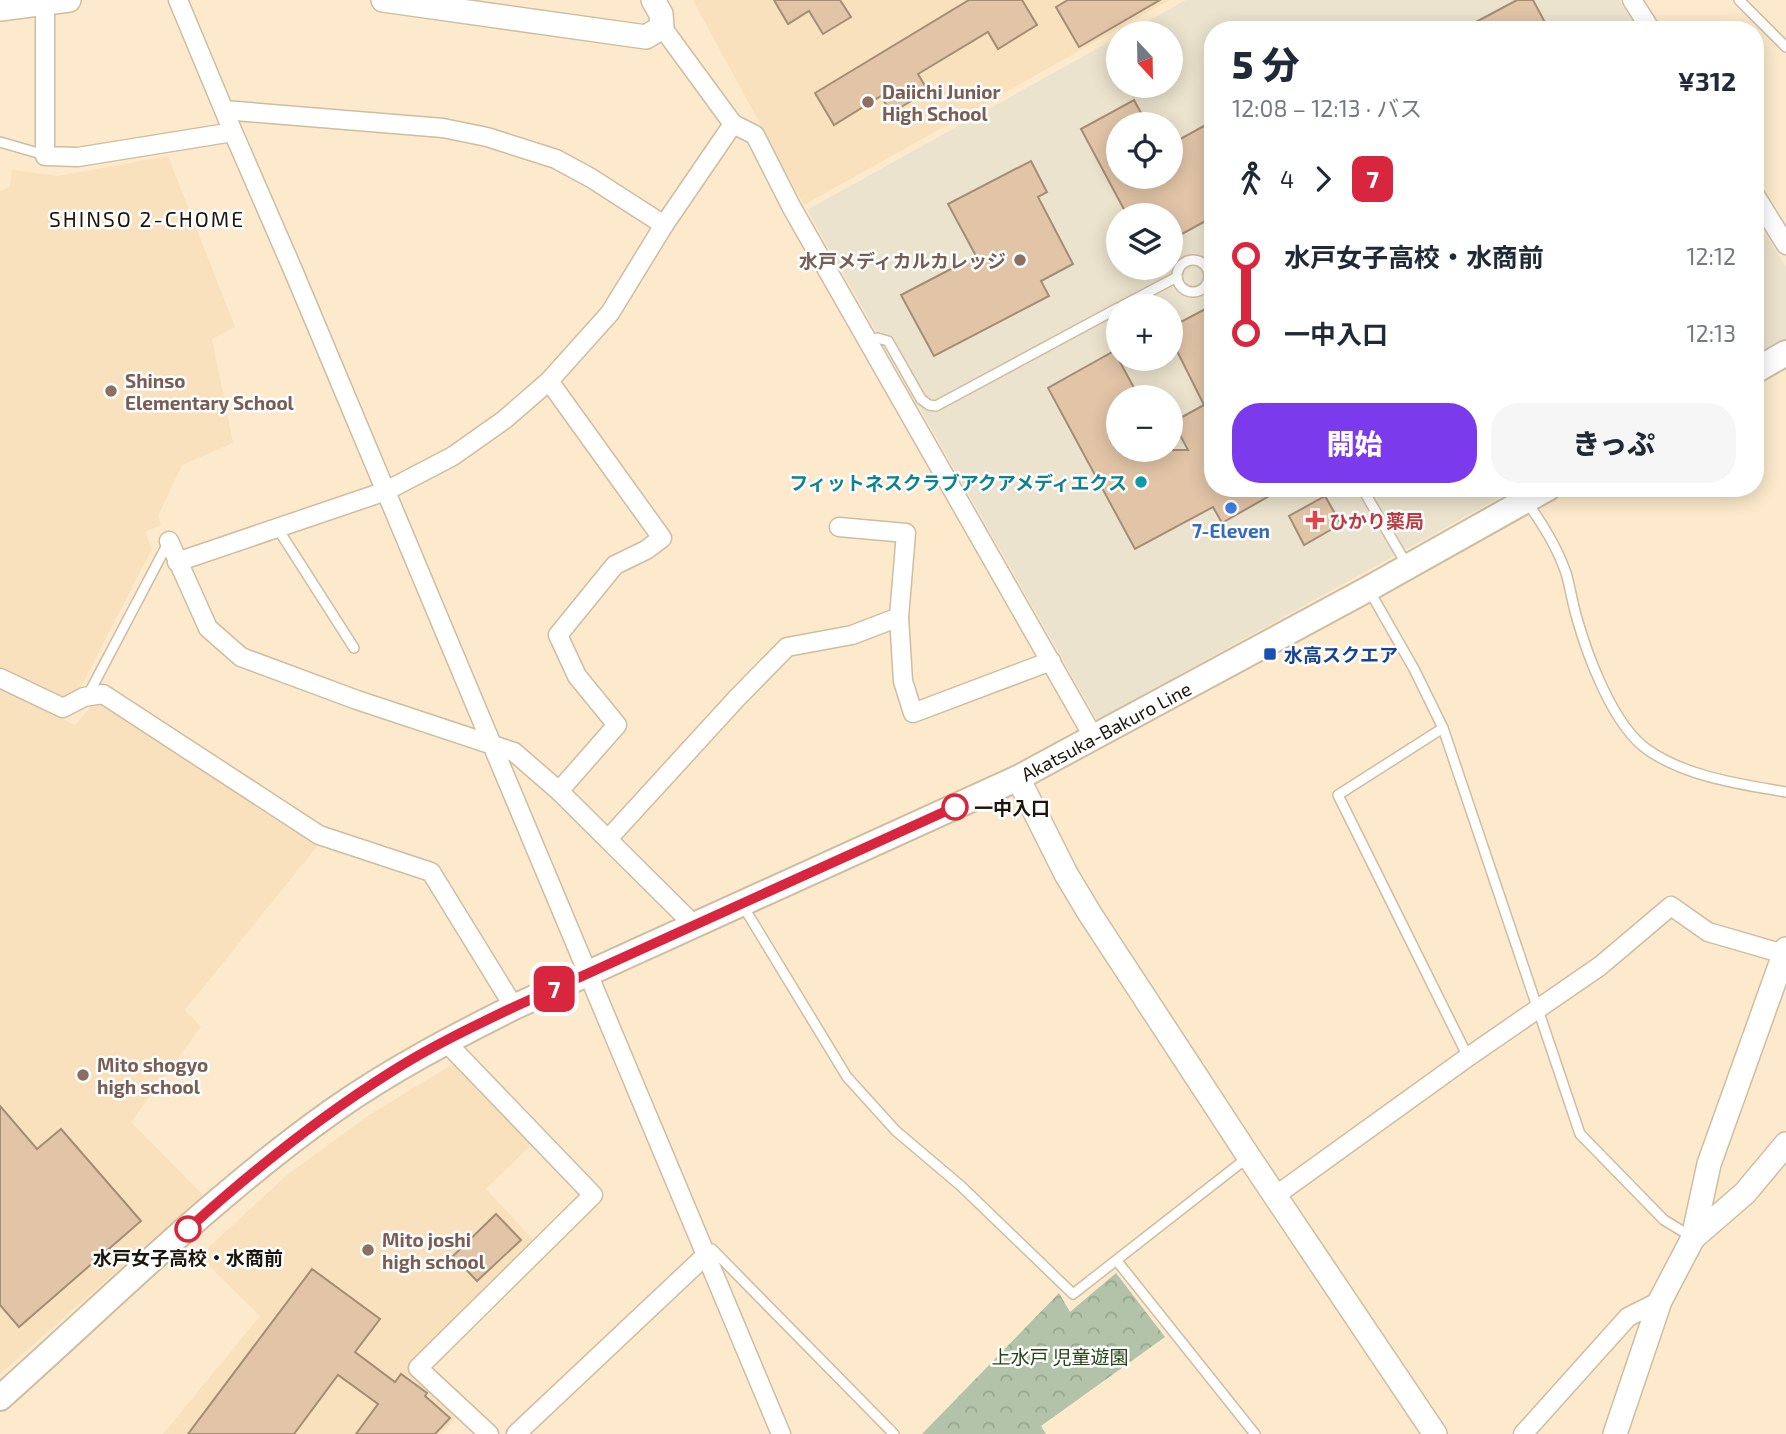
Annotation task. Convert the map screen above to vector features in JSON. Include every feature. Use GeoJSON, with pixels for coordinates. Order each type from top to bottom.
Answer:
{"type":"FeatureCollection","features":[{"type":"Feature","properties":{"kind":"main road"},"geometry":{"type":"LineString","coordinates":[[1764,366],[1786,353]]}},
{"type":"Feature","properties":{"kind":"main road","name":"Akatsuka-Bakuro Line"},"geometry":{"type":"LineString","coordinates":[[0,1398],[240,1183],[333,1111],[392,1071],[514,1007],[1018,778],[1533,497]]}},
{"type":"Feature","properties":{"kind":"street"},"geometry":{"type":"LineString","coordinates":[[0,9],[69,0]]}},
{"type":"Feature","properties":{"kind":"street"},"geometry":{"type":"LineString","coordinates":[[178,0],[780,1434]]}},
{"type":"Feature","properties":{"kind":"street"},"geometry":{"type":"LineString","coordinates":[[383,0],[646,37],[662,27]]}},
{"type":"Feature","properties":{"kind":"street"},"geometry":{"type":"LineString","coordinates":[[653,0],[661,14],[662,27],[733,124],[755,135],[792,208],[1094,738]]}},
{"type":"Feature","properties":{"kind":"street"},"geometry":{"type":"LineString","coordinates":[[1632,0],[1645,21]]}},
{"type":"Feature","properties":{"kind":"street"},"geometry":{"type":"LineString","coordinates":[[45,4],[46,156],[78,157],[233,132]]}},
{"type":"Feature","properties":{"kind":"street"},"geometry":{"type":"LineString","coordinates":[[223,110],[443,128],[487,137],[556,159],[664,225]]}},
{"type":"Feature","properties":{"kind":"street"},"geometry":{"type":"LineString","coordinates":[[177,562],[386,491],[453,456],[504,420],[549,381],[610,313],[664,225],[733,124]]}},
{"type":"Feature","properties":{"kind":"street"},"geometry":{"type":"LineString","coordinates":[[1764,210],[1786,246]]}},
{"type":"Feature","properties":{"kind":"street"},"geometry":{"type":"LineString","coordinates":[[549,381],[662,538],[646,550],[615,565],[558,635],[577,676],[617,725],[559,791]]}},
{"type":"Feature","properties":{"kind":"street"},"geometry":{"type":"LineString","coordinates":[[839,527],[906,533],[899,617],[903,681],[913,713],[1051,661]]}},
{"type":"Feature","properties":{"kind":"street"},"geometry":{"type":"LineString","coordinates":[[169,541],[208,628],[242,657],[492,746],[514,751],[559,791],[694,925]]}},
{"type":"Feature","properties":{"kind":"street"},"geometry":{"type":"LineString","coordinates":[[608,839],[787,647],[852,635],[899,617]]}},
{"type":"Feature","properties":{"kind":"street"},"geometry":{"type":"LineString","coordinates":[[0,678],[63,708],[87,697],[103,694],[319,835],[432,872],[514,1007]]}},
{"type":"Feature","properties":{"kind":"street"},"geometry":{"type":"LineString","coordinates":[[1018,778],[1066,874],[1090,914],[1435,1434]]}},
{"type":"Feature","properties":{"kind":"street"},"geometry":{"type":"LineString","coordinates":[[1275,1196],[1600,966],[1671,906],[1708,932],[1785,951],[1710,1164],[1693,1238],[1660,1301],[1615,1434]]}},
{"type":"Feature","properties":{"kind":"street"},"geometry":{"type":"LineString","coordinates":[[445,1041],[593,1195],[418,1368],[489,1434]]}},
{"type":"Feature","properties":{"kind":"street"},"geometry":{"type":"LineString","coordinates":[[1693,1238],[1745,1193],[1786,1144]]}},
{"type":"Feature","properties":{"kind":"street"},"geometry":{"type":"LineString","coordinates":[[516,1434],[705,1255]]}},
{"type":"Feature","properties":{"kind":"street"},"geometry":{"type":"LineString","coordinates":[[1523,1434],[1628,1317],[1660,1301]]}},
{"type":"Feature","properties":{"kind":"lane"},"geometry":{"type":"LineString","coordinates":[[1739,0],[1760,21]]}},
{"type":"Feature","properties":{"kind":"lane"},"geometry":{"type":"LineString","coordinates":[[1764,25],[1786,47]]}},
{"type":"Feature","properties":{"kind":"lane"},"geometry":{"type":"LineString","coordinates":[[0,142],[46,156]]}},
{"type":"Feature","properties":{"kind":"lane"},"geometry":{"type":"LineString","coordinates":[[1183,266],[1189,261],[1204,264]]}},
{"type":"Feature","properties":{"kind":"lane"},"geometry":{"type":"LineString","coordinates":[[1145,294],[1171,280]]}},
{"type":"Feature","properties":{"kind":"lane"},"geometry":{"type":"LineString","coordinates":[[1179,280],[1184,289],[1197,292],[1204,286]]}},
{"type":"Feature","properties":{"kind":"lane"},"geometry":{"type":"LineString","coordinates":[[869,342],[877,338],[888,341],[921,399],[936,406],[1106,315]]}},
{"type":"Feature","properties":{"kind":"lane"},"geometry":{"type":"LineString","coordinates":[[1368,497],[1407,567]]}},
{"type":"Feature","properties":{"kind":"lane"},"geometry":{"type":"LineString","coordinates":[[1526,501],[1549,533],[1566,572],[1589,658],[1629,733],[1668,762],[1744,785],[1786,792]]}},
{"type":"Feature","properties":{"kind":"lane"},"geometry":{"type":"LineString","coordinates":[[278,529],[354,648]]}},
{"type":"Feature","properties":{"kind":"lane"},"geometry":{"type":"LineString","coordinates":[[87,697],[169,541]]}},
{"type":"Feature","properties":{"kind":"lane"},"geometry":{"type":"LineString","coordinates":[[1368,589],[1414,669],[1443,728],[1580,1134],[1664,1220],[1693,1238]]}},
{"type":"Feature","properties":{"kind":"lane"},"geometry":{"type":"LineString","coordinates":[[1443,728],[1338,795],[1468,1057]]}},
{"type":"Feature","properties":{"kind":"lane"},"geometry":{"type":"LineString","coordinates":[[742,903],[847,1077],[897,1131],[961,1186],[1073,1294],[1249,1157]]}},
{"type":"Feature","properties":{"kind":"lane"},"geometry":{"type":"LineString","coordinates":[[705,1255],[712,1250],[894,1434]]}},
{"type":"Feature","properties":{"kind":"lane"},"geometry":{"type":"LineString","coordinates":[[1117,1261],[1255,1434]]}},
{"type":"Feature","properties":{"kind":"shaded area","name":"Daiichi Junior High School"},"geometry":{"type":"Polygon","coordinates":[[[693,0],[1170,0],[1133,21],[1106,21],[1106,36],[804,205],[693,0]]]}},
{"type":"Feature","properties":{"kind":"shaded area","name":"水高スクエア"},"geometry":{"type":"Polygon","coordinates":[[[1186,0],[1619,0],[1632,21],[1204,21],[1204,497],[1501,497],[1097,720],[807,210],[1106,44],[1106,98],[1183,98],[1183,21],[1148,21],[1186,0]]]}},
{"type":"Feature","properties":{"kind":"shaded area","name":"Shinso Elementary School"},"geometry":{"type":"Polygon","coordinates":[[[168,156],[235,327],[212,339],[233,443],[182,465],[158,516],[161,525],[145,532],[152,549],[78,692],[62,699],[0,668],[0,191],[10,187],[12,170],[58,176],[168,156]]]}},
{"type":"Feature","properties":{"kind":"shaded area"},"geometry":{"type":"Polygon","coordinates":[[[1764,232],[1786,267],[1786,340],[1764,352],[1764,232]]]}},
{"type":"Feature","properties":{"kind":"shaded area","name":"Mito shogyo high school"},"geometry":{"type":"Polygon","coordinates":[[[0,689],[75,725],[92,705],[107,703],[319,844],[185,1010],[201,1027],[131,1122],[203,1195],[0,1374],[0,689]]]}},
{"type":"Feature","properties":{"kind":"shaded area","name":"Mito joshi high school"},"geometry":{"type":"Polygon","coordinates":[[[456,1062],[535,1141],[486,1189],[536,1243],[409,1367],[459,1414],[441,1434],[163,1434],[260,1316],[199,1256],[286,1176],[366,1117],[456,1062]]]}},
{"type":"Feature","properties":{"kind":"green space","name":"上水戸 児童遊園"},"geometry":{"type":"Polygon","coordinates":[[[1116,1273],[1165,1337],[1041,1426],[1046,1434],[922,1434],[1059,1293],[1070,1312],[1116,1273]]]}},
{"type":"Feature","properties":{"kind":"building"},"geometry":{"type":"Polygon","coordinates":[[[774,0],[840,0],[851,17],[823,34],[809,11],[788,24],[774,0]]]}},
{"type":"Feature","properties":{"kind":"building"},"geometry":{"type":"Polygon","coordinates":[[[969,0],[1022,0],[1037,25],[998,49],[988,32],[918,74],[928,91],[891,113],[881,96],[834,125],[815,93],[969,0]]]}},
{"type":"Feature","properties":{"kind":"building"},"geometry":{"type":"Polygon","coordinates":[[[1068,0],[1160,0],[1124,21],[1106,21],[1106,31],[1079,47],[1056,7],[1068,0]]]}},
{"type":"Feature","properties":{"kind":"building"},"geometry":{"type":"Polygon","coordinates":[[[1517,0],[1533,0],[1544,21],[1478,21],[1517,0]]]}},
{"type":"Feature","properties":{"kind":"building"},"geometry":{"type":"Polygon","coordinates":[[[1134,100],[1140,112],[1112,112],[1134,100]]]}},
{"type":"Feature","properties":{"kind":"building"},"geometry":{"type":"Polygon","coordinates":[[[1106,115],[1106,176],[1081,129],[1106,115]]]}},
{"type":"Feature","properties":{"kind":"building"},"geometry":{"type":"Polygon","coordinates":[[[1204,126],[1204,222],[1183,233],[1183,203],[1121,203],[1113,189],[1183,189],[1183,137],[1204,126]]]}},
{"type":"Feature","properties":{"kind":"building","name":"水戸メディカルカレッジ"},"geometry":{"type":"Polygon","coordinates":[[[1031,161],[1047,192],[1038,197],[1073,264],[1041,281],[1049,296],[934,356],[901,295],[976,256],[948,204],[1031,161]]]}},
{"type":"Feature","properties":{"kind":"building","name":"フィットネスクラブアクアメディエクス"},"geometry":{"type":"Polygon","coordinates":[[[1204,310],[1204,405],[1183,363],[1183,321],[1204,310]]]}},
{"type":"Feature","properties":{"kind":"building","name":"フィットネスクラブアクアメディエクス"},"geometry":{"type":"Polygon","coordinates":[[[1106,355],[1106,371],[1125,371],[1132,385],[1106,385],[1106,462],[1183,462],[1183,450],[1188,450],[1183,441],[1183,417],[1204,405],[1204,497],[1267,497],[1222,523],[1213,507],[1135,549],[1048,388],[1106,355]]]}},
{"type":"Feature","properties":{"kind":"building","name":"ひかり薬局"},"geometry":{"type":"Polygon","coordinates":[[[1326,497],[1341,524],[1304,545],[1289,516],[1326,497]]]}},
{"type":"Feature","properties":{"kind":"building"},"geometry":{"type":"Polygon","coordinates":[[[0,1106],[37,1149],[61,1129],[141,1221],[19,1327],[0,1305],[0,1106]]]}},
{"type":"Feature","properties":{"kind":"building"},"geometry":{"type":"Polygon","coordinates":[[[496,1214],[521,1240],[477,1281],[453,1256],[496,1214]]]}},
{"type":"Feature","properties":{"kind":"building"},"geometry":{"type":"Polygon","coordinates":[[[312,1269],[380,1319],[355,1352],[395,1382],[401,1374],[427,1393],[425,1396],[450,1418],[435,1434],[356,1434],[378,1404],[338,1375],[294,1434],[188,1434],[312,1269]]]}},
{"type":"Feature","properties":{"kind":"bus line","name":"7"},"geometry":{"type":"LineString","coordinates":[[188,1229],[230,1191],[333,1111],[392,1071],[445,1041],[514,1007],[955,807]]}},
{"type":"Feature","properties":{"kind":"place","name":"Daiichi Junior High School"},"geometry":{"type":"Point","coordinates":[868,102]}},
{"type":"Feature","properties":{"kind":"place","name":"水戸メディカルカレッジ"},"geometry":{"type":"Point","coordinates":[1020,260]}},
{"type":"Feature","properties":{"kind":"place","name":"Shinso Elementary School"},"geometry":{"type":"Point","coordinates":[111,391]}},
{"type":"Feature","properties":{"kind":"place","name":"フィットネスクラブアクアメディエクス"},"geometry":{"type":"Point","coordinates":[1141,482]}},
{"type":"Feature","properties":{"kind":"place","name":"7-Eleven"},"geometry":{"type":"Point","coordinates":[1231,508]}},
{"type":"Feature","properties":{"kind":"place","name":"ひかり薬局"},"geometry":{"type":"Point","coordinates":[1315,520]}},
{"type":"Feature","properties":{"kind":"place","name":"水高スクエア"},"geometry":{"type":"Point","coordinates":[1270,654]}},
{"type":"Feature","properties":{"kind":"place","name":"一中入口"},"geometry":{"type":"Point","coordinates":[955,807]}},
{"type":"Feature","properties":{"kind":"place","name":"Mito shogyo high school"},"geometry":{"type":"Point","coordinates":[83,1075]}},
{"type":"Feature","properties":{"kind":"place","name":"水戸女子高校・水商前"},"geometry":{"type":"Point","coordinates":[188,1229]}},
{"type":"Feature","properties":{"kind":"place","name":"Mito joshi high school"},"geometry":{"type":"Point","coordinates":[368,1250]}},
{"type":"Feature","properties":{"kind":"district","name":"SHINSO 2-CHOME"},"geometry":{"type":"Point","coordinates":[147,218]}}]}
